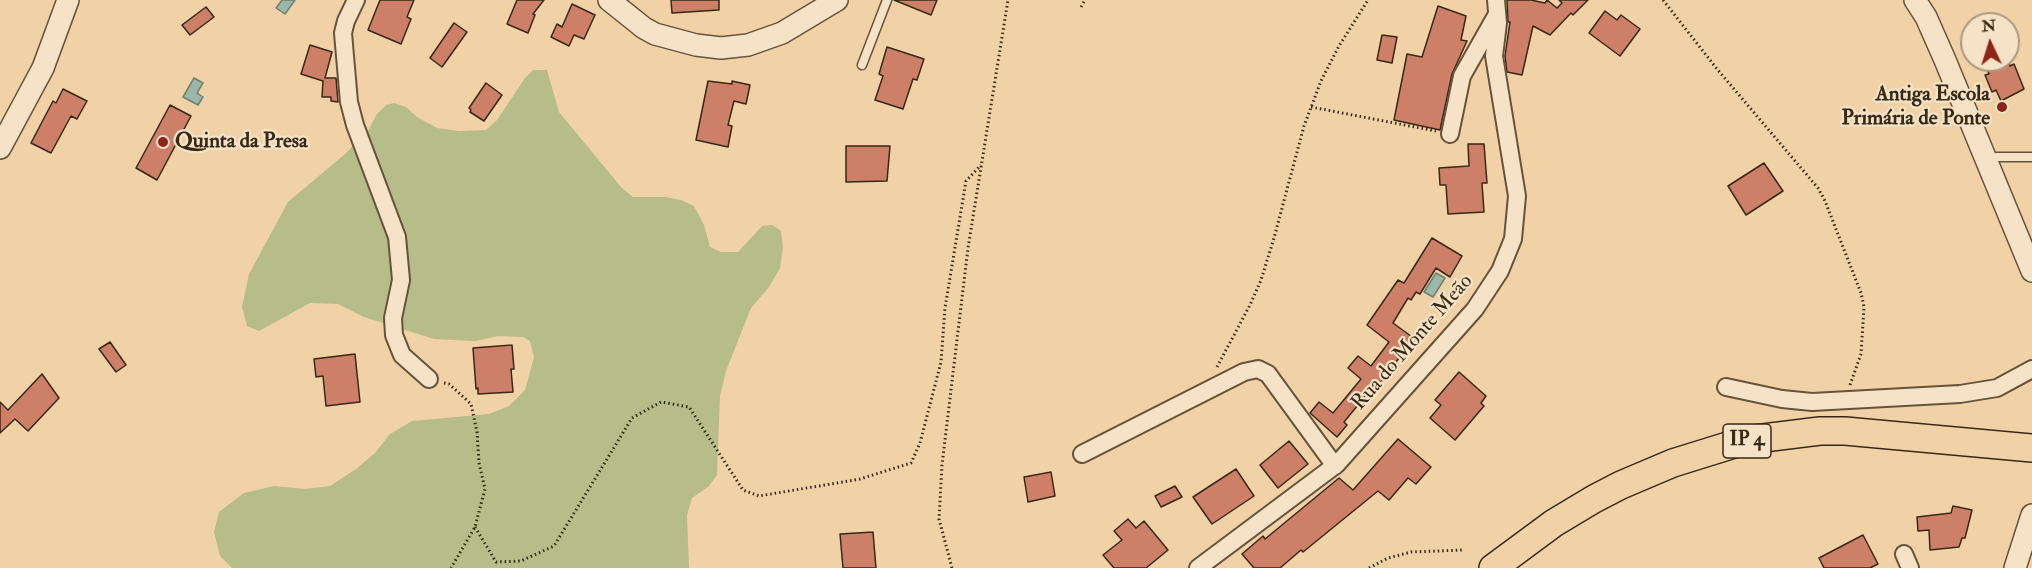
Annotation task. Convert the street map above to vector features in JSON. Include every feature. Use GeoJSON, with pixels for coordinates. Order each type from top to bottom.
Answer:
{"type":"FeatureCollection","features":[{"type":"Feature","properties":{"kind":"highway","name":"IP 4"},"geometry":{"type":"LineString","coordinates":[[1492,568],[1594,498],[1673,463],[1747,440],[1820,431],[1845,431],[2032,448]]}},
{"type":"Feature","properties":{"kind":"highway","name":"IP 4"},"geometry":{"type":"LineString","coordinates":[[1515,568],[1565,533],[1648,489],[1693,472],[1766,453],[1814,447],[1863,445],[2032,464]]}},
{"type":"Feature","properties":{"kind":"street"},"geometry":{"type":"LineString","coordinates":[[0,148],[43,68],[68,0]]}},
{"type":"Feature","properties":{"kind":"street"},"geometry":{"type":"LineString","coordinates":[[356,0],[343,33],[349,102],[355,125],[397,237],[401,280],[393,315],[393,332],[400,352],[429,379]]}},
{"type":"Feature","properties":{"kind":"street"},"geometry":{"type":"LineString","coordinates":[[609,0],[649,32],[714,48],[748,45],[776,36],[837,0]]}},
{"type":"Feature","properties":{"kind":"street"},"geometry":{"type":"LineString","coordinates":[[1915,0],[1938,44],[2032,271]]}},
{"type":"Feature","properties":{"kind":"street"},"geometry":{"type":"LineString","coordinates":[[1450,134],[1462,76],[1497,6]]}},
{"type":"Feature","properties":{"kind":"street","name":"Rua do Monte Meão"},"geometry":{"type":"LineString","coordinates":[[1198,568],[1335,466],[1480,303],[1496,279],[1508,255],[1515,222],[1516,188],[1494,61],[1497,6]]}},
{"type":"Feature","properties":{"kind":"street"},"geometry":{"type":"LineString","coordinates":[[1082,454],[1251,369],[1263,371],[1335,466]]}},
{"type":"Feature","properties":{"kind":"street"},"geometry":{"type":"LineString","coordinates":[[1725,387],[1793,400],[1844,400],[1981,392],[2004,385],[2032,369]]}},
{"type":"Feature","properties":{"kind":"street"},"geometry":{"type":"LineString","coordinates":[[2015,568],[2032,516]]}},
{"type":"Feature","properties":{"kind":"lane"},"geometry":{"type":"LineString","coordinates":[[862,65],[887,0]]}},
{"type":"Feature","properties":{"kind":"lane"},"geometry":{"type":"LineString","coordinates":[[1985,158],[2032,157]]}},
{"type":"Feature","properties":{"kind":"path"},"geometry":{"type":"LineString","coordinates":[[952,568],[939,519],[942,465],[968,248],[1008,0]]}},
{"type":"Feature","properties":{"kind":"path"},"geometry":{"type":"LineString","coordinates":[[1081,7],[1085,0]]}},
{"type":"Feature","properties":{"kind":"path"},"geometry":{"type":"LineString","coordinates":[[1204,392],[1250,305],[1260,280],[1311,107],[1329,62],[1368,0]]}},
{"type":"Feature","properties":{"kind":"path"},"geometry":{"type":"LineString","coordinates":[[1663,0],[1717,69],[1818,188],[1825,201],[1861,293],[1864,307],[1861,354],[1844,400]]}},
{"type":"Feature","properties":{"kind":"path"},"geometry":{"type":"LineString","coordinates":[[1311,107],[1450,134]]}},
{"type":"Feature","properties":{"kind":"path"},"geometry":{"type":"LineString","coordinates":[[475,527],[496,562],[521,561],[554,546],[632,418],[661,402],[689,407],[743,490],[759,496],[860,479],[911,463],[920,443],[942,362],[945,308],[966,181],[981,165]]}},
{"type":"Feature","properties":{"kind":"path"},"geometry":{"type":"LineString","coordinates":[[449,384],[471,404],[485,489],[475,527],[451,568]]}},
{"type":"Feature","properties":{"kind":"path"},"geometry":{"type":"LineString","coordinates":[[1369,568],[1388,558],[1403,554],[1463,550]]}},
{"type":"Feature","properties":{"kind":"green space"},"geometry":{"type":"Polygon","coordinates":[[[533,70],[547,70],[559,112],[621,187],[633,197],[666,197],[694,206],[704,225],[710,247],[721,252],[738,252],[762,226],[772,225],[781,231],[783,247],[780,268],[769,287],[751,308],[726,371],[720,396],[717,475],[709,486],[692,498],[687,515],[689,568],[232,568],[220,556],[214,532],[219,512],[244,493],[274,486],[305,489],[330,486],[375,453],[390,434],[412,421],[489,414],[509,406],[525,390],[534,357],[530,341],[523,337],[498,336],[475,341],[434,339],[364,317],[338,304],[310,303],[259,331],[247,326],[242,307],[249,274],[288,202],[345,154],[368,131],[377,114],[386,105],[394,103],[406,107],[417,117],[437,128],[459,131],[486,130],[497,120],[525,78],[533,70]]]}},
{"type":"Feature","properties":{"kind":"shaded area"},"geometry":{"type":"Polygon","coordinates":[[[282,0],[295,0],[285,14],[276,8],[282,0]]]}},
{"type":"Feature","properties":{"kind":"shaded area"},"geometry":{"type":"Polygon","coordinates":[[[194,78],[203,83],[197,93],[203,97],[198,105],[183,97],[194,78]]]}},
{"type":"Feature","properties":{"kind":"shaded area"},"geometry":{"type":"Polygon","coordinates":[[[1436,273],[1445,278],[1433,297],[1424,292],[1436,273]]]}},
{"type":"Feature","properties":{"kind":"building"},"geometry":{"type":"Polygon","coordinates":[[[380,0],[414,0],[407,17],[411,19],[401,44],[368,30],[380,0]]]}},
{"type":"Feature","properties":{"kind":"building"},"geometry":{"type":"Polygon","coordinates":[[[517,0],[544,0],[533,14],[535,15],[528,33],[507,24],[517,0]]]}},
{"type":"Feature","properties":{"kind":"building"},"geometry":{"type":"Polygon","coordinates":[[[671,0],[719,0],[719,10],[672,13],[671,0]]]}},
{"type":"Feature","properties":{"kind":"building"},"geometry":{"type":"Polygon","coordinates":[[[894,0],[937,0],[931,15],[894,0]]]}},
{"type":"Feature","properties":{"kind":"building"},"geometry":{"type":"Polygon","coordinates":[[[1507,0],[1531,0],[1545,3],[1547,0],[1557,8],[1562,3],[1559,0],[1588,0],[1573,15],[1571,13],[1550,35],[1533,26],[1522,75],[1507,72],[1505,56],[1510,22],[1508,22],[1507,0]]]}},
{"type":"Feature","properties":{"kind":"building"},"geometry":{"type":"Polygon","coordinates":[[[572,4],[595,15],[584,39],[574,35],[569,46],[551,37],[557,24],[562,27],[572,4]]]}},
{"type":"Feature","properties":{"kind":"building"},"geometry":{"type":"Polygon","coordinates":[[[1438,6],[1466,16],[1461,40],[1467,41],[1452,74],[1440,130],[1394,120],[1407,54],[1422,57],[1438,6]]]}},
{"type":"Feature","properties":{"kind":"building"},"geometry":{"type":"Polygon","coordinates":[[[206,7],[214,17],[190,35],[182,25],[206,7]]]}},
{"type":"Feature","properties":{"kind":"building"},"geometry":{"type":"Polygon","coordinates":[[[1605,11],[1617,20],[1621,15],[1640,29],[1620,56],[1589,33],[1605,11]]]}},
{"type":"Feature","properties":{"kind":"building"},"geometry":{"type":"Polygon","coordinates":[[[454,23],[467,32],[442,67],[430,58],[454,23]]]}},
{"type":"Feature","properties":{"kind":"building"},"geometry":{"type":"Polygon","coordinates":[[[1382,35],[1397,37],[1392,63],[1377,60],[1382,35]]]}},
{"type":"Feature","properties":{"kind":"building"},"geometry":{"type":"Polygon","coordinates":[[[310,45],[332,52],[325,78],[336,78],[338,102],[331,101],[331,97],[322,97],[323,81],[301,74],[310,45]]]}},
{"type":"Feature","properties":{"kind":"building"},"geometry":{"type":"Polygon","coordinates":[[[887,47],[924,59],[917,80],[913,79],[903,109],[875,100],[883,76],[879,74],[887,47]]]}},
{"type":"Feature","properties":{"kind":"building"},"geometry":{"type":"Polygon","coordinates":[[[1988,72],[2017,72],[2024,89],[2001,101],[1996,90],[1992,92],[1985,75],[1989,74],[1988,72]]]}},
{"type":"Feature","properties":{"kind":"building"},"geometry":{"type":"Polygon","coordinates":[[[708,81],[732,84],[732,81],[750,85],[746,104],[734,101],[728,125],[732,126],[728,147],[696,140],[708,81]]]}},
{"type":"Feature","properties":{"kind":"building"},"geometry":{"type":"Polygon","coordinates":[[[486,83],[502,95],[484,121],[470,112],[469,108],[486,83]]]}},
{"type":"Feature","properties":{"kind":"building"},"geometry":{"type":"Polygon","coordinates":[[[63,89],[87,101],[77,119],[71,116],[51,153],[31,143],[53,101],[56,103],[63,89]]]}},
{"type":"Feature","properties":{"kind":"building","name":"Quinta da Presa"},"geometry":{"type":"Polygon","coordinates":[[[170,105],[191,116],[157,180],[136,168],[170,105]]]}},
{"type":"Feature","properties":{"kind":"building"},"geometry":{"type":"Polygon","coordinates":[[[1468,144],[1484,144],[1487,183],[1482,183],[1484,212],[1448,214],[1446,185],[1440,185],[1439,168],[1469,166],[1468,144]]]}},
{"type":"Feature","properties":{"kind":"building"},"geometry":{"type":"Polygon","coordinates":[[[846,146],[890,146],[887,181],[846,182],[846,146]]]}},
{"type":"Feature","properties":{"kind":"building"},"geometry":{"type":"Polygon","coordinates":[[[1764,163],[1783,191],[1746,215],[1728,186],[1764,163]]]}},
{"type":"Feature","properties":{"kind":"building"},"geometry":{"type":"Polygon","coordinates":[[[1432,238],[1462,256],[1450,277],[1436,268],[1420,294],[1416,292],[1411,300],[1408,298],[1393,323],[1419,342],[1407,357],[1402,354],[1375,390],[1372,388],[1344,422],[1347,425],[1337,437],[1310,413],[1319,402],[1333,413],[1361,379],[1348,368],[1358,356],[1371,366],[1389,342],[1367,325],[1398,280],[1404,283],[1432,238]]]}},
{"type":"Feature","properties":{"kind":"building"},"geometry":{"type":"Polygon","coordinates":[[[110,342],[126,365],[116,372],[99,349],[110,342]]]}},
{"type":"Feature","properties":{"kind":"building"},"geometry":{"type":"Polygon","coordinates":[[[512,345],[513,392],[478,394],[473,348],[512,345]]]}},
{"type":"Feature","properties":{"kind":"building"},"geometry":{"type":"Polygon","coordinates":[[[355,354],[360,402],[326,406],[323,376],[316,377],[314,359],[355,354]]]}},
{"type":"Feature","properties":{"kind":"building"},"geometry":{"type":"Polygon","coordinates":[[[1459,372],[1486,396],[1481,403],[1484,406],[1455,440],[1430,418],[1441,405],[1435,400],[1459,372]]]}},
{"type":"Feature","properties":{"kind":"building"},"geometry":{"type":"Polygon","coordinates":[[[42,374],[59,398],[28,431],[15,419],[0,433],[0,402],[8,410],[42,374]]]}},
{"type":"Feature","properties":{"kind":"building"},"geometry":{"type":"Polygon","coordinates":[[[1398,439],[1431,467],[1416,484],[1408,478],[1389,500],[1378,491],[1280,568],[1254,568],[1242,554],[1263,536],[1265,539],[1339,478],[1353,490],[1398,439]]]}},
{"type":"Feature","properties":{"kind":"building"},"geometry":{"type":"Polygon","coordinates":[[[1289,441],[1308,464],[1278,488],[1260,465],[1289,441]]]}},
{"type":"Feature","properties":{"kind":"building"},"geometry":{"type":"Polygon","coordinates":[[[1236,469],[1254,496],[1212,524],[1193,497],[1236,469]]]}},
{"type":"Feature","properties":{"kind":"building"},"geometry":{"type":"Polygon","coordinates":[[[1051,472],[1055,496],[1028,502],[1024,477],[1051,472]]]}},
{"type":"Feature","properties":{"kind":"building"},"geometry":{"type":"Polygon","coordinates":[[[1175,486],[1182,497],[1161,507],[1155,496],[1175,486]]]}},
{"type":"Feature","properties":{"kind":"building"},"geometry":{"type":"Polygon","coordinates":[[[1953,506],[1972,510],[1965,538],[1962,538],[1959,547],[1930,550],[1929,530],[1918,531],[1917,517],[1951,513],[1953,506]]]}},
{"type":"Feature","properties":{"kind":"building"},"geometry":{"type":"Polygon","coordinates":[[[1128,519],[1136,528],[1144,521],[1168,550],[1146,568],[1114,568],[1103,555],[1122,540],[1114,531],[1128,519]]]}},
{"type":"Feature","properties":{"kind":"building"},"geometry":{"type":"Polygon","coordinates":[[[873,532],[876,568],[843,568],[840,534],[873,532]]]}},
{"type":"Feature","properties":{"kind":"building"},"geometry":{"type":"Polygon","coordinates":[[[1863,535],[1878,564],[1870,568],[1824,568],[1819,558],[1863,535]]]}},
{"type":"Feature","properties":{"kind":"place","name":"Antiga Escola Primária de Ponte"},"geometry":{"type":"Point","coordinates":[2002,107]}},
{"type":"Feature","properties":{"kind":"place","name":"Quinta da Presa"},"geometry":{"type":"Point","coordinates":[163,142]}}]}
